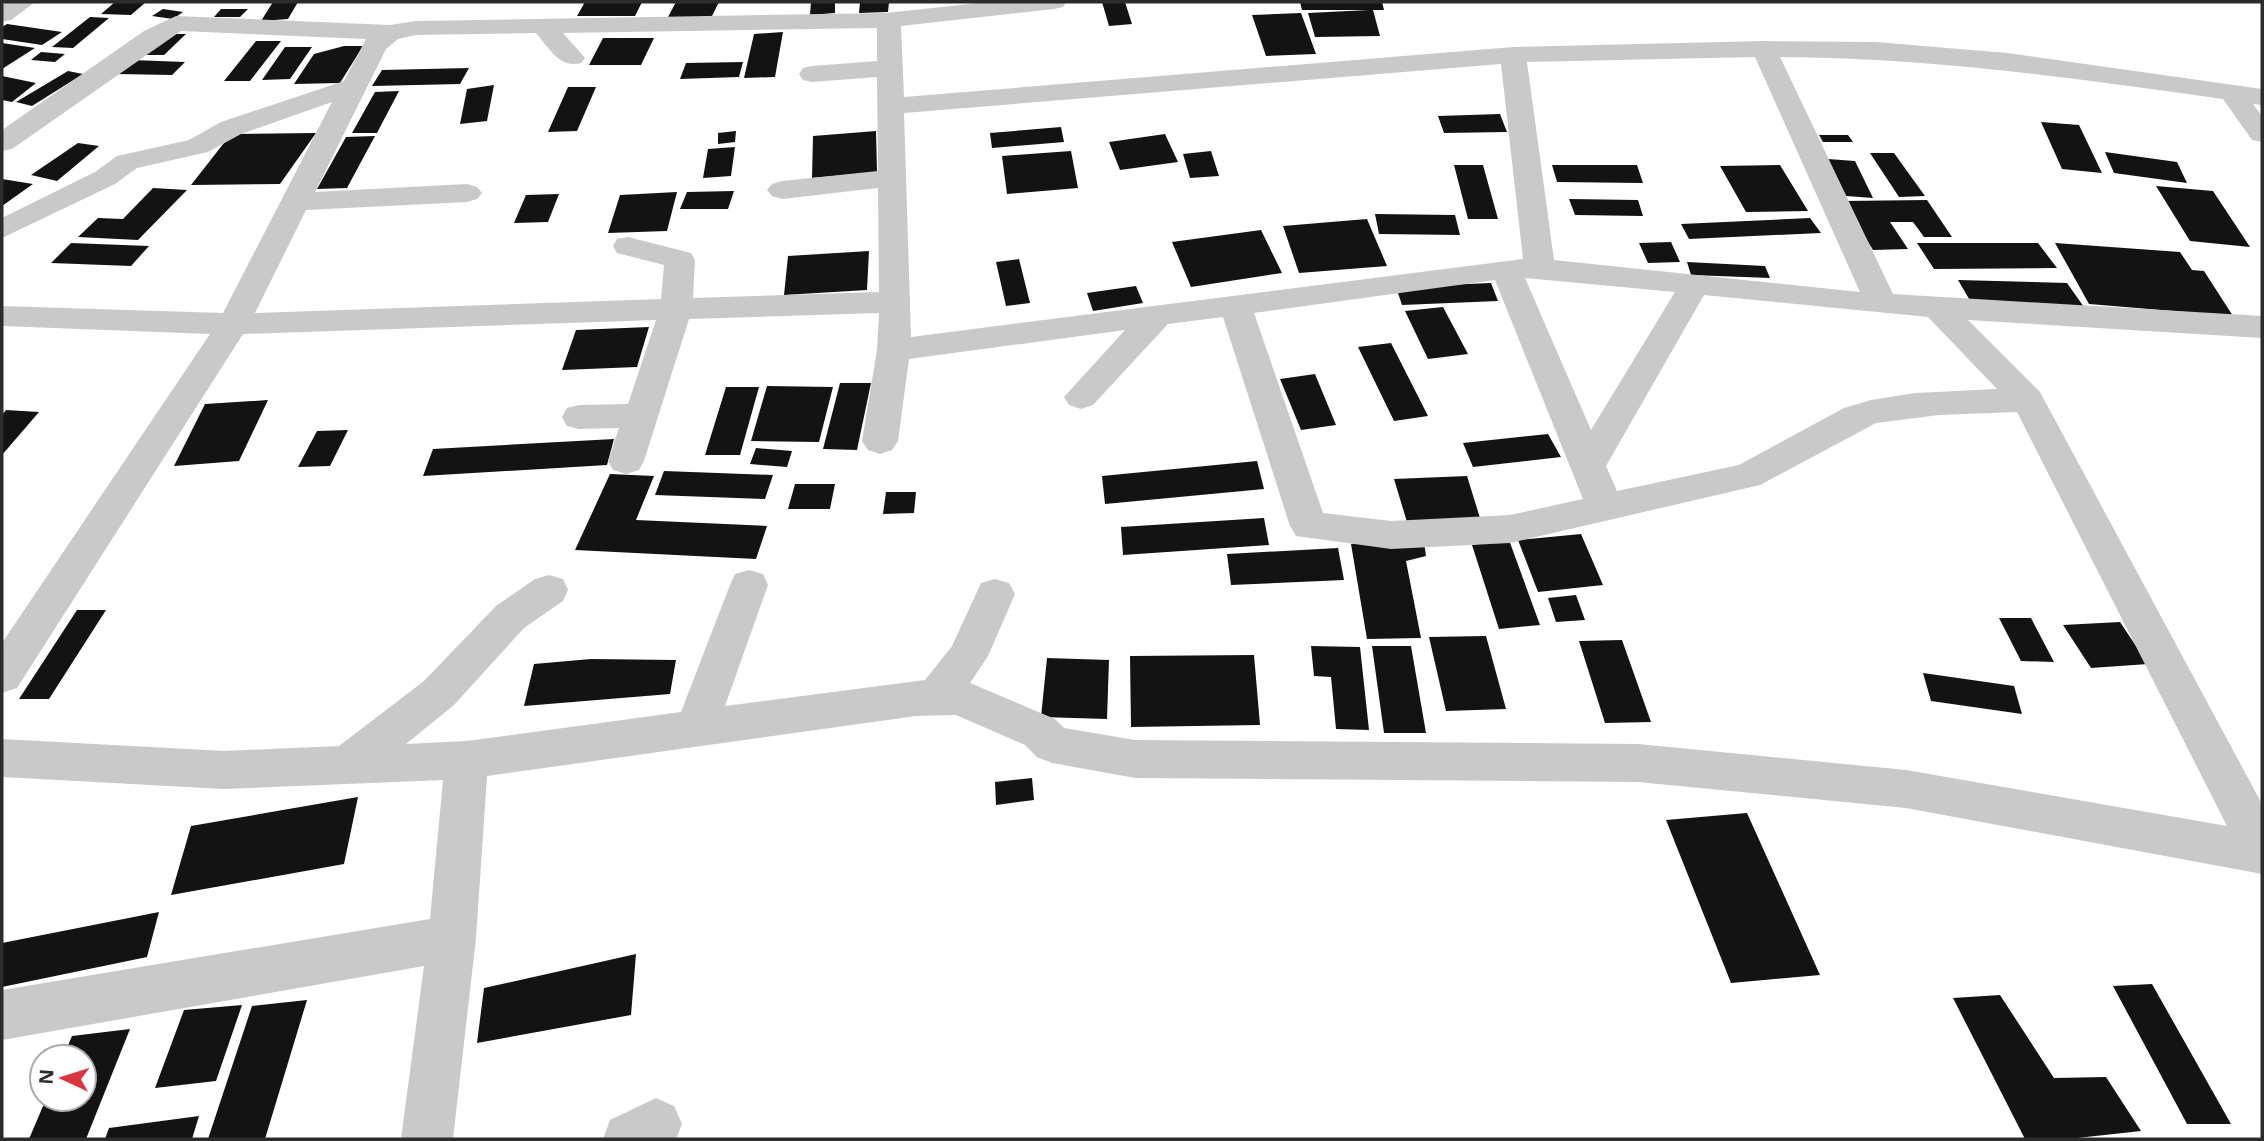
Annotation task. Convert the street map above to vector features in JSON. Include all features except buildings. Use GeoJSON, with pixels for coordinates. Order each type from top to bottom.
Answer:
{"type":"FeatureCollection","features":[{"type":"Feature","properties":{"kind":"street"},"geometry":{"type":"LineString","coordinates":[[2,15],[23,2]]}},
{"type":"Feature","properties":{"kind":"street"},"geometry":{"type":"LineString","coordinates":[[2,676],[233,324],[375,45],[393,27],[460,14],[475,2]]}},
{"type":"Feature","properties":{"kind":"street"},"geometry":{"type":"LineString","coordinates":[[643,23],[656,2]]}},
{"type":"Feature","properties":{"kind":"street"},"geometry":{"type":"LineString","coordinates":[[2,143],[120,59],[176,23],[393,27],[543,26],[643,23],[747,12],[886,20],[1054,2]]}},
{"type":"Feature","properties":{"kind":"street"},"geometry":{"type":"LineString","coordinates":[[880,441],[894,350],[895,302],[891,68],[886,20]]}},
{"type":"Feature","properties":{"kind":"street"},"geometry":{"type":"LineString","coordinates":[[543,26],[572,58]]}},
{"type":"Feature","properties":{"kind":"street"},"geometry":{"type":"LineString","coordinates":[[892,106],[1513,55],[1764,49],[1876,50],[2007,61],[2262,97]]}},
{"type":"Feature","properties":{"kind":"street"},"geometry":{"type":"LineString","coordinates":[[1764,49],[1882,304]]}},
{"type":"Feature","properties":{"kind":"street"},"geometry":{"type":"LineString","coordinates":[[89,50],[120,59]]}},
{"type":"Feature","properties":{"kind":"street"},"geometry":{"type":"LineString","coordinates":[[1513,55],[1540,268]]}},
{"type":"Feature","properties":{"kind":"street"},"geometry":{"type":"LineString","coordinates":[[812,74],[891,68]]}},
{"type":"Feature","properties":{"kind":"street"},"geometry":{"type":"LineString","coordinates":[[2,229],[105,178],[127,162],[198,146],[231,128],[354,86]]}},
{"type":"Feature","properties":{"kind":"street"},"geometry":{"type":"LineString","coordinates":[[2230,91],[2262,134]]}},
{"type":"Feature","properties":{"kind":"street"},"geometry":{"type":"LineString","coordinates":[[782,190],[894,178]]}},
{"type":"Feature","properties":{"kind":"street"},"geometry":{"type":"LineString","coordinates":[[295,202],[467,193]]}},
{"type":"Feature","properties":{"kind":"street"},"geometry":{"type":"LineString","coordinates":[[626,461],[676,309],[680,260],[628,246]]}},
{"type":"Feature","properties":{"kind":"street"},"geometry":{"type":"LineString","coordinates":[[894,350],[1506,269],[1540,268],[1882,304],[2262,327]]}},
{"type":"Feature","properties":{"kind":"street"},"geometry":{"type":"LineString","coordinates":[[1506,269],[1605,507]]}},
{"type":"Feature","properties":{"kind":"street"},"geometry":{"type":"LineString","coordinates":[[1588,465],[1694,285]]}},
{"type":"Feature","properties":{"kind":"street"},"geometry":{"type":"LineString","coordinates":[[2,316],[233,324],[895,302]]}},
{"type":"Feature","properties":{"kind":"street"},"geometry":{"type":"LineString","coordinates":[[1235,305],[1309,526],[1391,535],[1510,528],[1747,476],[1779,463],[1858,416],[1882,410],[2028,400]]}},
{"type":"Feature","properties":{"kind":"street"},"geometry":{"type":"LineString","coordinates":[[1938,308],[2028,400],[2262,850]]}},
{"type":"Feature","properties":{"kind":"street"},"geometry":{"type":"LineString","coordinates":[[1082,397],[1159,314]]}},
{"type":"Feature","properties":{"kind":"street"},"geometry":{"type":"LineString","coordinates":[[579,417],[641,416]]}},
{"type":"Feature","properties":{"kind":"street"},"geometry":{"type":"LineString","coordinates":[[696,728],[748,585]]}},
{"type":"Feature","properties":{"kind":"street"},"geometry":{"type":"LineString","coordinates":[[349,764],[439,693],[510,617],[549,590]]}},
{"type":"Feature","properties":{"kind":"street"},"geometry":{"type":"LineString","coordinates":[[936,697],[968,656],[995,594]]}},
{"type":"Feature","properties":{"kind":"street"},"geometry":{"type":"LineString","coordinates":[[2,730],[2,757],[224,770],[467,760],[936,697],[959,697],[1040,732],[1052,744],[1135,759],[1638,763],[1906,789],[2262,850]]}},
{"type":"Feature","properties":{"kind":"street"},"geometry":{"type":"LineString","coordinates":[[428,1139],[452,937],[467,760]]}},
{"type":"Feature","properties":{"kind":"street"},"geometry":{"type":"LineString","coordinates":[[2,1014],[452,937]]}}]}
